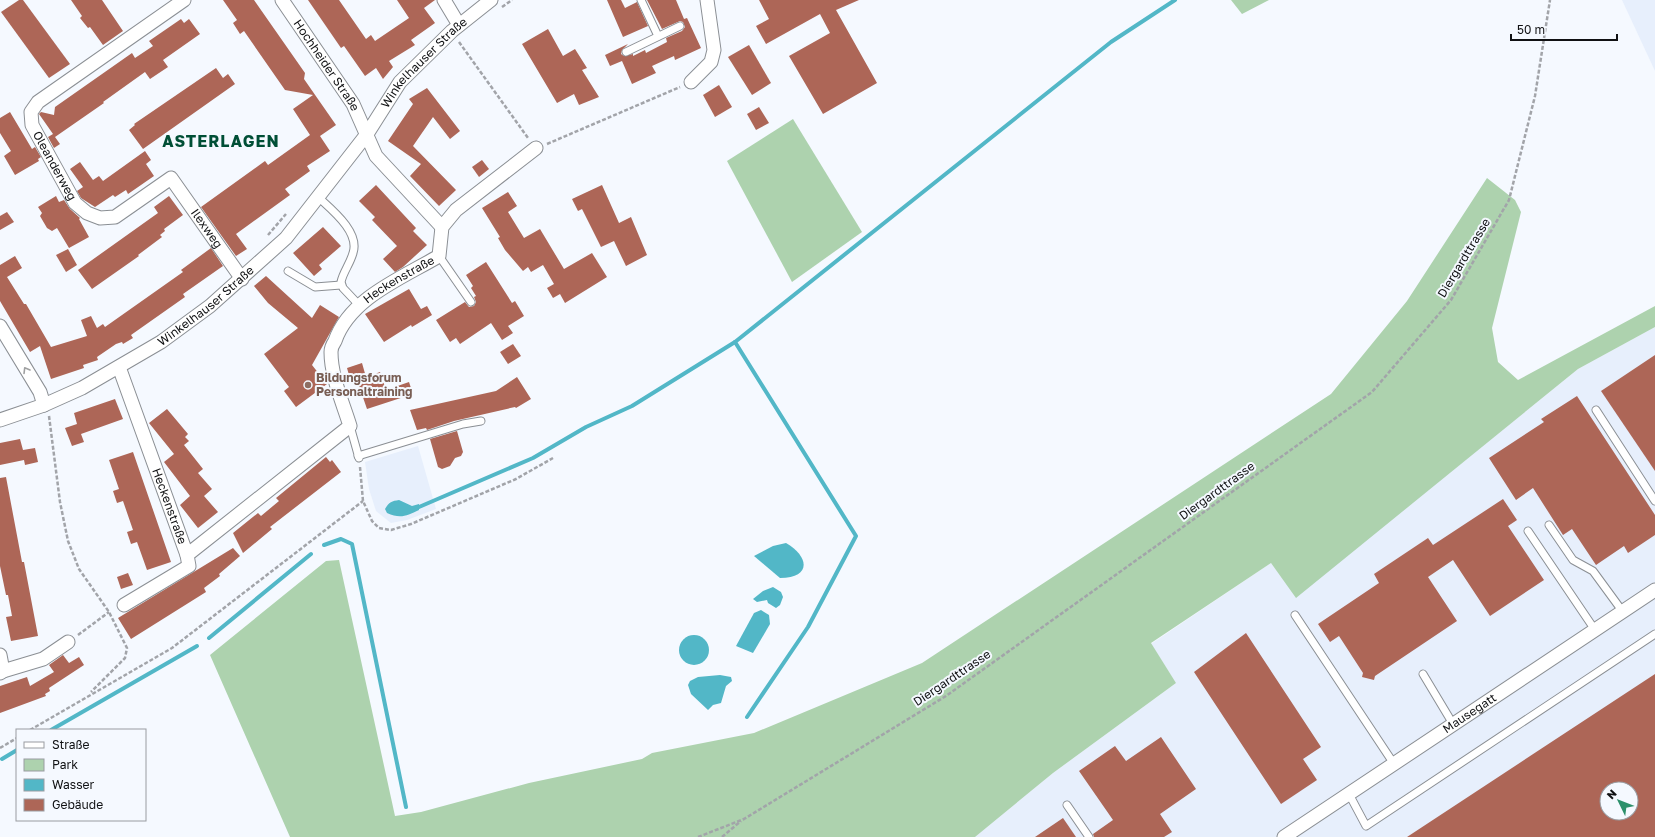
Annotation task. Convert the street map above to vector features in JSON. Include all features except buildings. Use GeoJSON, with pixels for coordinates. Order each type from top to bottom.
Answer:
{"type":"FeatureCollection","features":[{"type":"Feature","properties":{"kind":"street","name":"Oleanderweg"},"geometry":{"type":"LineString","coordinates":[[171,178],[115,217],[100,218],[87,213],[75,202],[32,125],[30,112],[38,102],[184,0]]}},
{"type":"Feature","properties":{"kind":"street","name":"Hochheider Straße"},"geometry":{"type":"LineString","coordinates":[[282,0],[353,104],[367,134]]}},
{"type":"Feature","properties":{"kind":"street"},"geometry":{"type":"LineString","coordinates":[[444,0],[455,28]]}},
{"type":"Feature","properties":{"kind":"street","name":"Winkelhauser Straße"},"geometry":{"type":"LineString","coordinates":[[0,420],[82,388],[119,368],[161,342],[210,306],[242,279],[286,238],[367,134],[400,82],[455,28],[491,0]]}},
{"type":"Feature","properties":{"kind":"street"},"geometry":{"type":"LineString","coordinates":[[692,82],[711,62],[714,50],[707,0]]}},
{"type":"Feature","properties":{"kind":"street"},"geometry":{"type":"LineString","coordinates":[[367,134],[376,156],[442,227],[456,210],[536,148]]}},
{"type":"Feature","properties":{"kind":"street","name":"Ilexweg"},"geometry":{"type":"LineString","coordinates":[[171,178],[242,279]]}},
{"type":"Feature","properties":{"kind":"street","name":"Heckenstraße"},"geometry":{"type":"LineString","coordinates":[[187,555],[350,426],[333,373],[331,351],[339,329],[359,305],[439,256],[442,227]]}},
{"type":"Feature","properties":{"kind":"street"},"geometry":{"type":"LineString","coordinates":[[0,326],[40,392],[44,404]]}},
{"type":"Feature","properties":{"kind":"street","name":"Heckenstraße"},"geometry":{"type":"LineString","coordinates":[[119,368],[187,555],[189,566],[124,605]]}},
{"type":"Feature","properties":{"kind":"street","name":"Mausegatt"},"geometry":{"type":"LineString","coordinates":[[1284,837],[1655,590]]}},
{"type":"Feature","properties":{"kind":"street"},"geometry":{"type":"LineString","coordinates":[[0,655],[2,672],[44,658],[68,642]]}},
{"type":"Feature","properties":{"kind":"lane"},"geometry":{"type":"LineString","coordinates":[[641,0],[658,36]]}},
{"type":"Feature","properties":{"kind":"lane"},"geometry":{"type":"LineString","coordinates":[[626,52],[680,26]]}},
{"type":"Feature","properties":{"kind":"lane"},"geometry":{"type":"LineString","coordinates":[[318,197],[343,224],[354,241],[353,254],[341,279],[341,285],[359,305]]}},
{"type":"Feature","properties":{"kind":"lane"},"geometry":{"type":"LineString","coordinates":[[439,256],[471,302]]}},
{"type":"Feature","properties":{"kind":"lane"},"geometry":{"type":"LineString","coordinates":[[288,271],[315,287],[341,285]]}},
{"type":"Feature","properties":{"kind":"lane"},"geometry":{"type":"LineString","coordinates":[[1596,410],[1655,501]]}},
{"type":"Feature","properties":{"kind":"lane"},"geometry":{"type":"LineString","coordinates":[[350,426],[359,457],[463,424],[481,421]]}},
{"type":"Feature","properties":{"kind":"lane"},"geometry":{"type":"LineString","coordinates":[[1549,525],[1573,560],[1593,571],[1623,612]]}},
{"type":"Feature","properties":{"kind":"lane"},"geometry":{"type":"LineString","coordinates":[[1528,531],[1595,630]]}},
{"type":"Feature","properties":{"kind":"lane"},"geometry":{"type":"LineString","coordinates":[[1295,615],[1394,764]]}},
{"type":"Feature","properties":{"kind":"lane"},"geometry":{"type":"LineString","coordinates":[[1349,794],[1366,826],[1655,634]]}},
{"type":"Feature","properties":{"kind":"lane"},"geometry":{"type":"LineString","coordinates":[[1423,674],[1453,724]]}},
{"type":"Feature","properties":{"kind":"lane"},"geometry":{"type":"LineString","coordinates":[[1067,806],[1089,837]]}},
{"type":"Feature","properties":{"kind":"path","name":"Diergardttrasse"},"geometry":{"type":"LineString","coordinates":[[698,837],[744,819],[946,696],[1372,392],[1451,300],[1509,200],[1535,96],[1550,0]]}},
{"type":"Feature","properties":{"kind":"path"},"geometry":{"type":"LineString","coordinates":[[455,28],[536,148],[656,99],[692,82]]}},
{"type":"Feature","properties":{"kind":"path"},"geometry":{"type":"LineString","coordinates":[[262,240],[288,212]]}},
{"type":"Feature","properties":{"kind":"path"},"geometry":{"type":"LineString","coordinates":[[44,404],[51,422],[60,502],[68,541],[79,569],[109,612],[127,648],[125,658],[88,695]]}},
{"type":"Feature","properties":{"kind":"path"},"geometry":{"type":"LineString","coordinates":[[359,457],[363,501],[372,521],[379,528],[391,530],[411,524],[516,480],[554,458]]}},
{"type":"Feature","properties":{"kind":"path"},"geometry":{"type":"LineString","coordinates":[[32,729],[88,695],[172,648],[363,501]]}},
{"type":"Feature","properties":{"kind":"path"},"geometry":{"type":"LineString","coordinates":[[68,642],[109,612],[124,605]]}},
{"type":"Feature","properties":{"kind":"path"},"geometry":{"type":"LineString","coordinates":[[0,748],[16,739]]}},
{"type":"Feature","properties":{"kind":"path"},"geometry":{"type":"LineString","coordinates":[[722,837],[744,819]]}},
{"type":"Feature","properties":{"kind":"shaded area"},"geometry":{"type":"Polygon","coordinates":[[[1622,0],[1655,0],[1655,71],[1622,0]]]}},
{"type":"Feature","properties":{"kind":"shaded area"},"geometry":{"type":"Polygon","coordinates":[[[1655,327],[1655,837],[975,837],[1053,773],[1176,683],[1151,644],[1271,563],[1296,597],[1578,369],[1655,327]]]}},
{"type":"Feature","properties":{"kind":"shaded area"},"geometry":{"type":"Polygon","coordinates":[[[418,446],[436,509],[407,520],[391,523],[376,511],[369,489],[365,462],[418,446]]]}},
{"type":"Feature","properties":{"kind":"green space"},"geometry":{"type":"Polygon","coordinates":[[[1231,0],[1269,0],[1242,14],[1231,0]]]}},
{"type":"Feature","properties":{"kind":"green space"},"geometry":{"type":"Polygon","coordinates":[[[793,119],[862,232],[792,282],[727,161],[793,119]]]}},
{"type":"Feature","properties":{"kind":"green space"},"geometry":{"type":"Polygon","coordinates":[[[1487,178],[1515,200],[1521,212],[1492,328],[1498,362],[1518,380],[1655,306],[1655,327],[1578,369],[1296,598],[1271,563],[1151,643],[1176,683],[1053,773],[975,837],[290,837],[210,655],[326,561],[339,560],[395,816],[421,812],[529,783],[642,759],[652,753],[754,733],[922,663],[1331,394],[1407,301],[1487,178]]]}},
{"type":"Feature","properties":{"kind":"water"},"geometry":{"type":"Polygon","coordinates":[[[399,500],[412,506],[419,504],[419,510],[403,516],[396,516],[387,513],[385,509],[389,503],[399,500]]]}},
{"type":"Feature","properties":{"kind":"water"},"geometry":{"type":"Polygon","coordinates":[[[786,543],[800,554],[804,566],[802,571],[797,574],[790,577],[780,578],[754,556],[773,546],[786,543]]]}},
{"type":"Feature","properties":{"kind":"water"},"geometry":{"type":"Polygon","coordinates":[[[773,587],[781,592],[783,597],[780,605],[776,608],[768,603],[767,600],[757,602],[753,599],[763,591],[773,587]]]}},
{"type":"Feature","properties":{"kind":"water"},"geometry":{"type":"Polygon","coordinates":[[[761,610],[769,615],[770,624],[753,653],[736,646],[754,613],[761,610]]]}},
{"type":"Feature","properties":{"kind":"water"},"geometry":{"type":"Polygon","coordinates":[[[694,635],[705,639],[709,650],[705,661],[694,665],[683,661],[679,650],[683,639],[694,635]]]}},
{"type":"Feature","properties":{"kind":"water"},"geometry":{"type":"Polygon","coordinates":[[[720,675],[731,677],[732,681],[726,686],[721,703],[713,705],[708,710],[691,694],[688,685],[690,681],[698,677],[720,675]]]}},
{"type":"Feature","properties":{"kind":"waterway"},"geometry":{"type":"LineString","coordinates":[[419,507],[533,458],[586,427],[632,406],[735,342],[1111,42],[1175,0]]}},
{"type":"Feature","properties":{"kind":"waterway"},"geometry":{"type":"LineString","coordinates":[[735,342],[856,536],[808,627],[747,717]]}},
{"type":"Feature","properties":{"kind":"waterway"},"geometry":{"type":"LineString","coordinates":[[324,545],[341,539],[352,544],[406,807]]}},
{"type":"Feature","properties":{"kind":"waterway"},"geometry":{"type":"LineString","coordinates":[[209,638],[311,554]]}},
{"type":"Feature","properties":{"kind":"waterway"},"geometry":{"type":"LineString","coordinates":[[53,729],[197,646]]}},
{"type":"Feature","properties":{"kind":"waterway"},"geometry":{"type":"LineString","coordinates":[[2,759],[16,751]]}},
{"type":"Feature","properties":{"kind":"place","name":"Bildungsforum Personaltraining"},"geometry":{"type":"Point","coordinates":[308,385]}},
{"type":"Feature","properties":{"kind":"district","name":"ASTERLAGEN"},"geometry":{"type":"Point","coordinates":[221,141]}}]}
